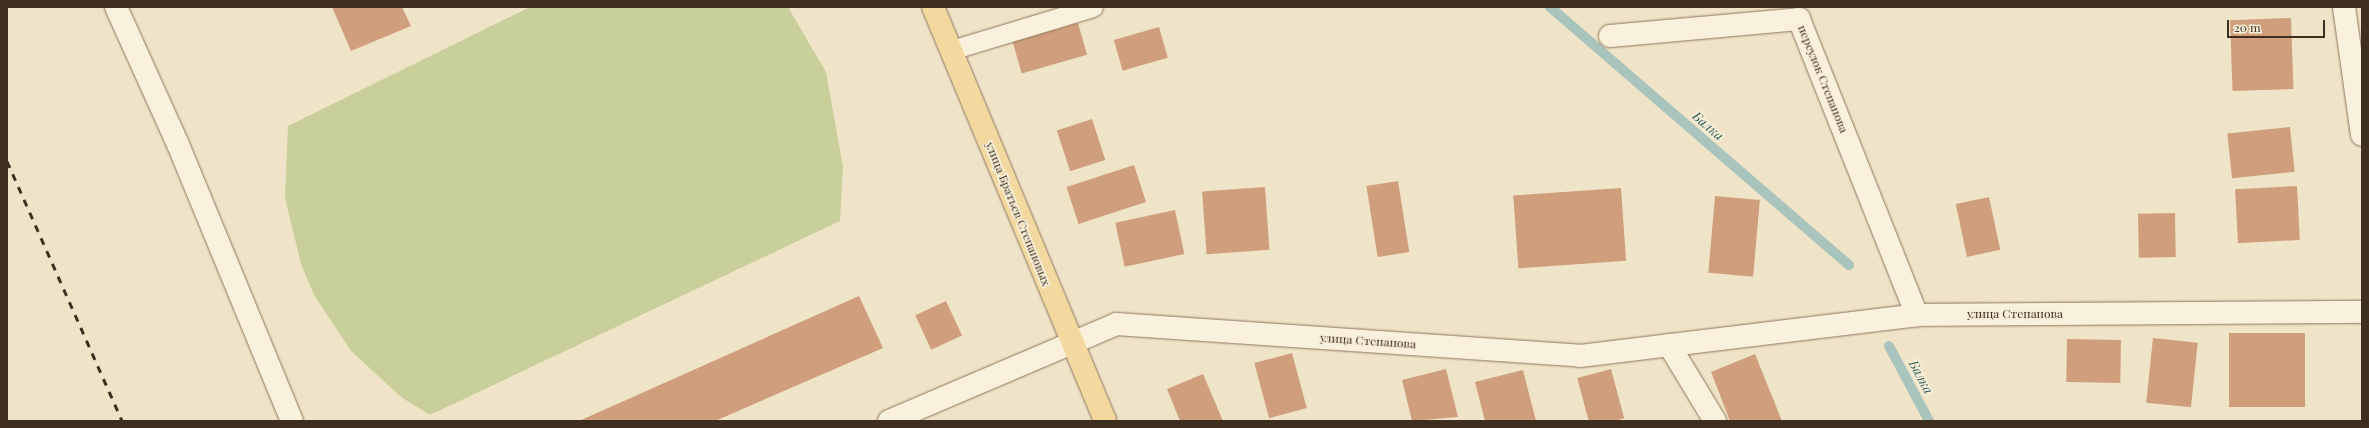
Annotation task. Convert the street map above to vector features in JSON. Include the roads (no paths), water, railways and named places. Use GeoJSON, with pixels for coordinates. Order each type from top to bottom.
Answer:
{"type":"FeatureCollection","features":[{"type":"Feature","properties":{"kind":"main road","name":"улица Братьев Степановых"},"geometry":{"type":"LineString","coordinates":[[933,7],[952,50],[1069,342],[1105,421]]}},
{"type":"Feature","properties":{"kind":"street"},"geometry":{"type":"LineString","coordinates":[[116,7],[177,142],[292,421]]}},
{"type":"Feature","properties":{"kind":"street"},"geometry":{"type":"LineString","coordinates":[[2344,7],[2362,135]]}},
{"type":"Feature","properties":{"kind":"street","name":"переулок Степанова"},"geometry":{"type":"LineString","coordinates":[[1610,36],[1799,20],[1916,315]]}},
{"type":"Feature","properties":{"kind":"street","name":"улица Степанова"},"geometry":{"type":"LineString","coordinates":[[889,421],[1069,342],[1116,324],[1580,356],[1916,315],[2362,312]]}},
{"type":"Feature","properties":{"kind":"street"},"geometry":{"type":"LineString","coordinates":[[1669,345],[1715,421]]}},
{"type":"Feature","properties":{"kind":"lane"},"geometry":{"type":"LineString","coordinates":[[952,50],[1093,7]]}},
{"type":"Feature","properties":{"kind":"waterway","name":"Балка"},"geometry":{"type":"LineString","coordinates":[[1550,7],[1849,265]]}},
{"type":"Feature","properties":{"kind":"waterway","name":"Балка"},"geometry":{"type":"LineString","coordinates":[[1889,346],[1929,421]]}},
{"type":"Feature","properties":{"kind":"railway"},"geometry":{"type":"LineString","coordinates":[[7,161],[122,421]]}}]}
